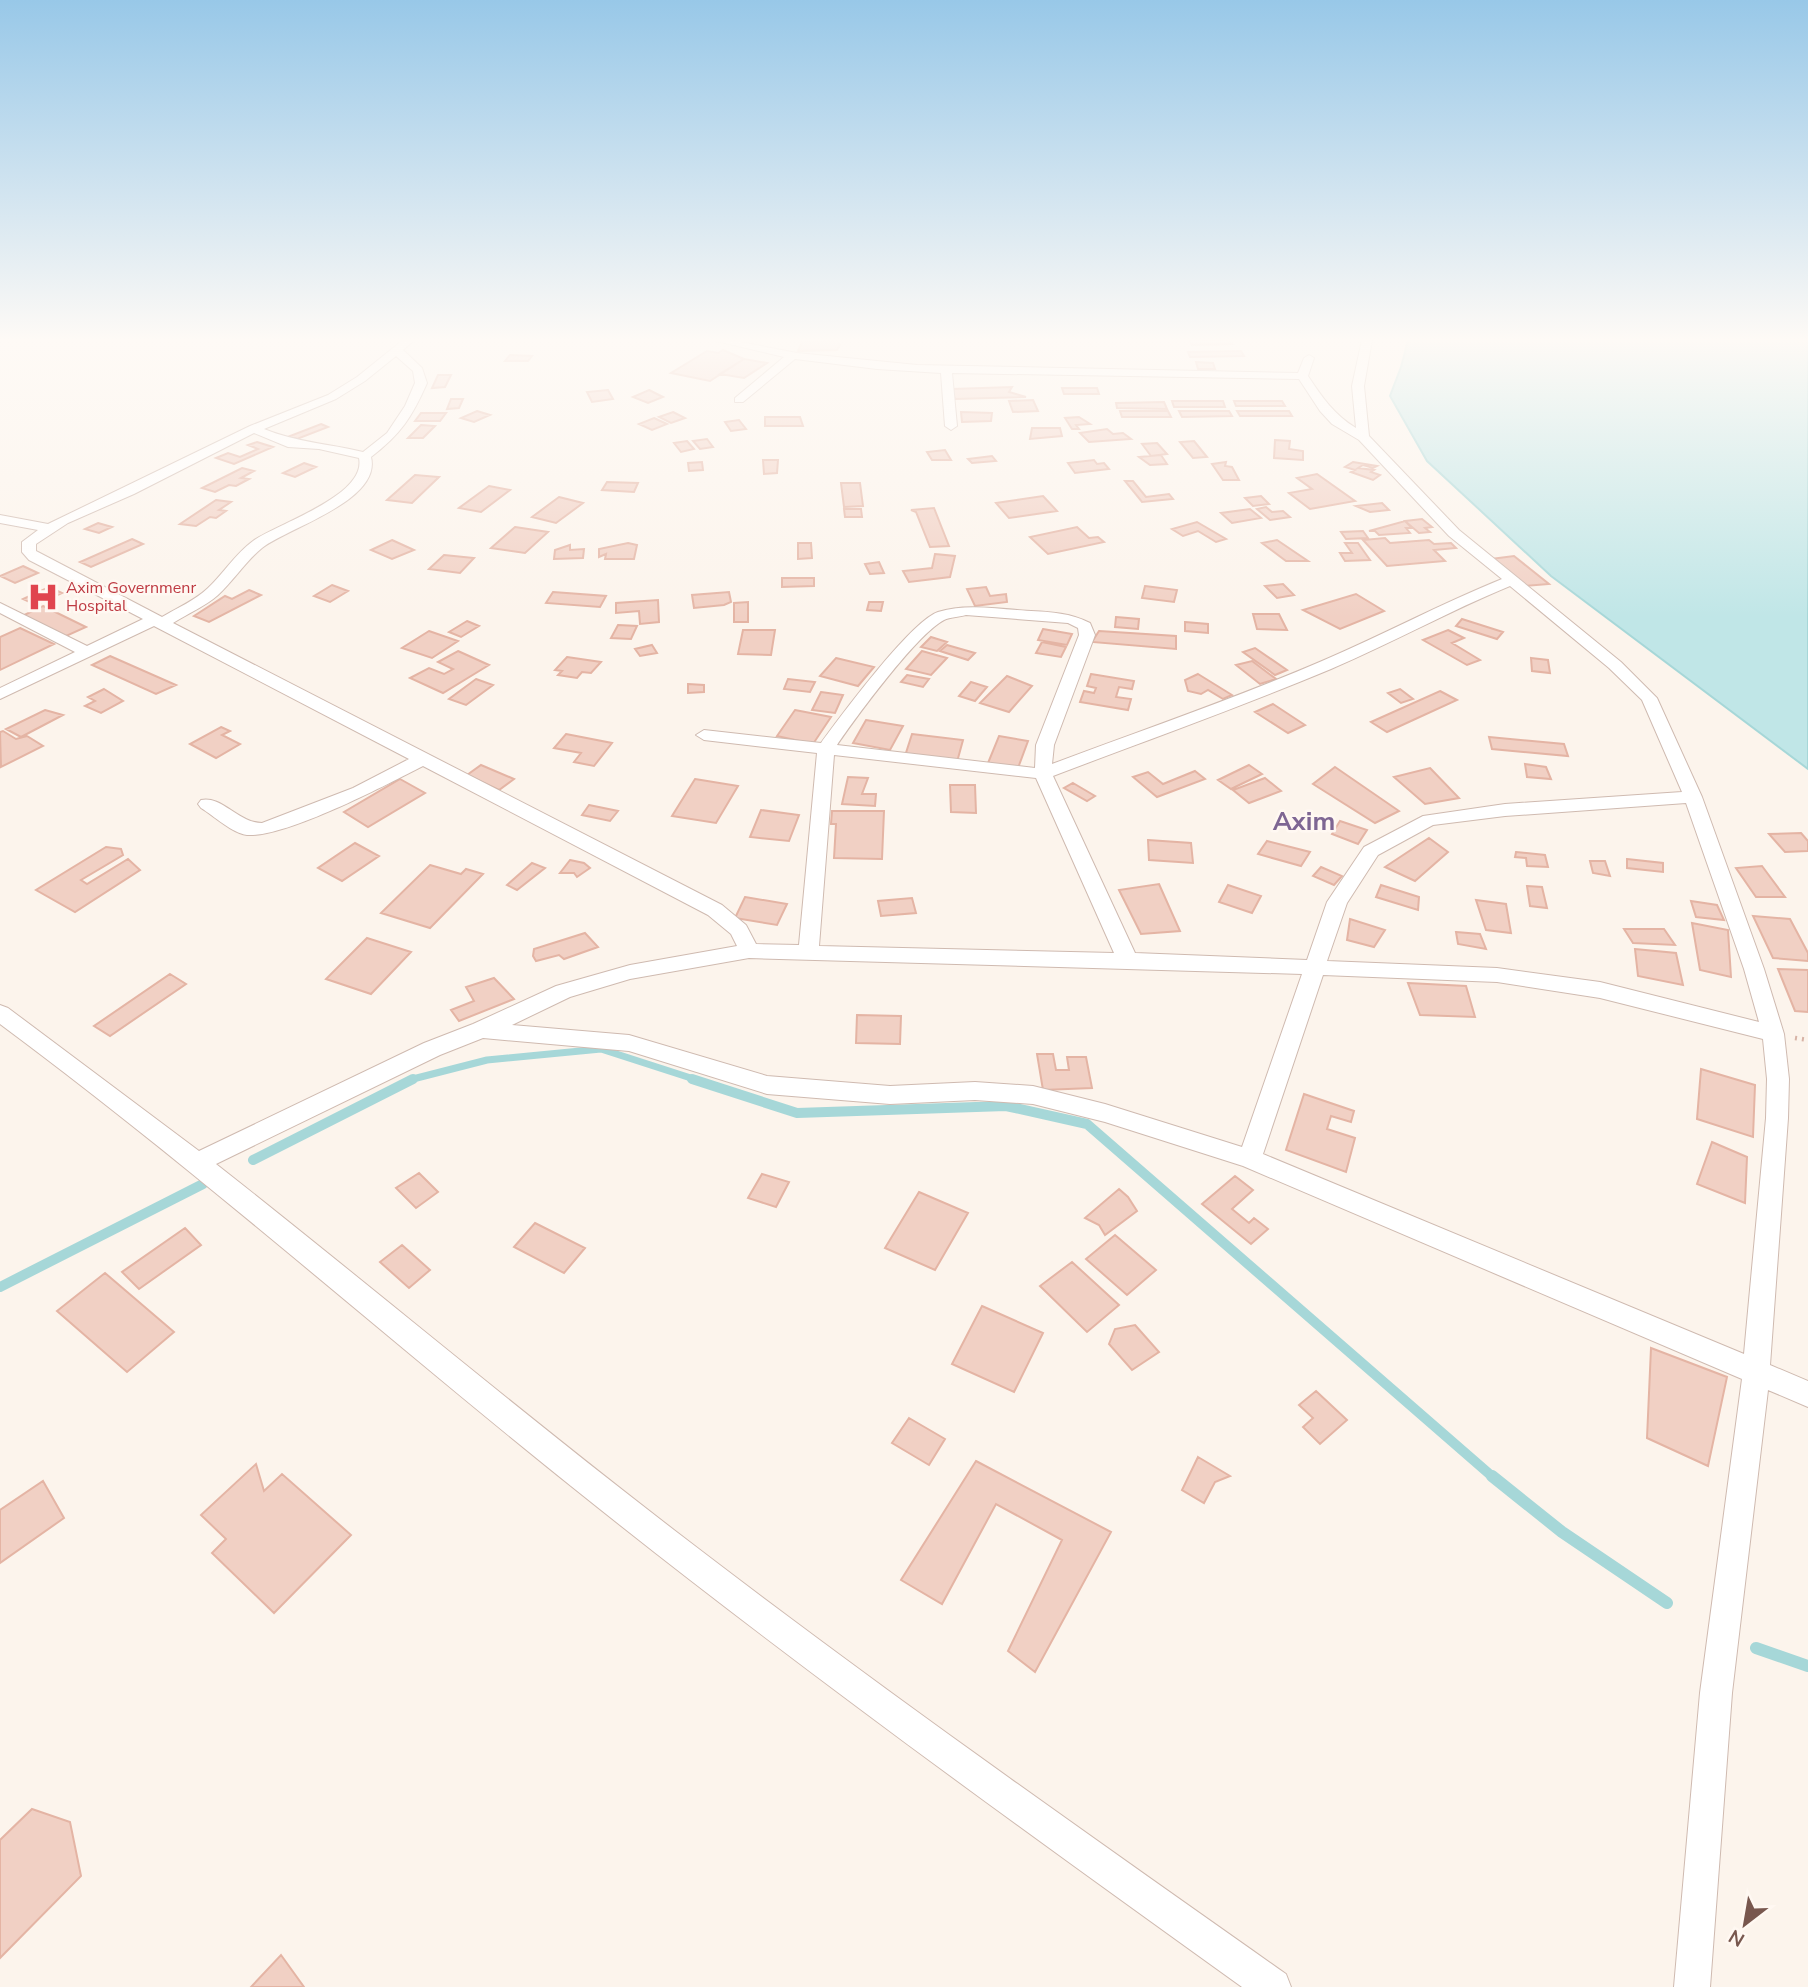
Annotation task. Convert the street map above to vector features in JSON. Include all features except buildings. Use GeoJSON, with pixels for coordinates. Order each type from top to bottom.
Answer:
{"type":"FeatureCollection","features":[{"type":"Feature","properties":{"kind":"street"},"geometry":{"type":"LineString","coordinates":[[246,433],[48,528],[29,542],[29,552],[34,557],[715,910],[739,930],[749,951]]}},
{"type":"Feature","properties":{"kind":"street"},"geometry":{"type":"LineString","coordinates":[[263,433],[288,443],[319,445],[365,456]]}},
{"type":"Feature","properties":{"kind":"street"},"geometry":{"type":"LineString","coordinates":[[365,456],[393,433]]}},
{"type":"Feature","properties":{"kind":"street"},"geometry":{"type":"LineString","coordinates":[[1356,433],[1363,437],[1424,505],[1510,581],[1641,688],[1659,717],[1693,797],[1754,969],[1773,1034],[1778,1079],[1777,1118],[1756,1374],[1716,1693],[1692,1987]]}},
{"type":"Feature","properties":{"kind":"street"},"geometry":{"type":"LineString","coordinates":[[1362,433],[1363,437]]}},
{"type":"Feature","properties":{"kind":"street"},"geometry":{"type":"LineString","coordinates":[[0,694],[159,621],[211,594],[258,544],[328,509],[362,478],[367,465],[365,456]]}},
{"type":"Feature","properties":{"kind":"street"},"geometry":{"type":"LineString","coordinates":[[0,519],[48,528]]}},
{"type":"Feature","properties":{"kind":"street"},"geometry":{"type":"LineString","coordinates":[[704,735],[1043,774],[1324,666],[1388,638],[1449,606],[1510,581]]}},
{"type":"Feature","properties":{"kind":"street"},"geometry":{"type":"LineString","coordinates":[[0,607],[88,653]]}},
{"type":"Feature","properties":{"kind":"street"},"geometry":{"type":"LineString","coordinates":[[808,953],[814,911],[826,749],[881,674],[927,625],[940,616],[966,611],[1071,619],[1085,626],[1087,635],[1045,745],[1043,774],[1128,960]]}},
{"type":"Feature","properties":{"kind":"street"},"geometry":{"type":"LineString","coordinates":[[207,804],[246,830],[264,830],[359,792],[422,759]]}},
{"type":"Feature","properties":{"kind":"street"},"geometry":{"type":"LineString","coordinates":[[1250,1159],[1338,902],[1371,851],[1429,820],[1505,810],[1693,797]]}},
{"type":"Feature","properties":{"kind":"street"},"geometry":{"type":"LineString","coordinates":[[198,1162],[432,1049],[481,1030],[563,992],[630,972],[749,951],[1128,960],[1497,975],[1601,990],[1773,1034]]}},
{"type":"Feature","properties":{"kind":"street"},"geometry":{"type":"LineString","coordinates":[[0,1013],[198,1162],[528,1434],[663,1541],[992,1787],[1273,1987]]}},
{"type":"Feature","properties":{"kind":"street"},"geometry":{"type":"LineString","coordinates":[[481,1030],[629,1043],[766,1085],[890,1095],[975,1091],[1033,1095],[1105,1112],[1250,1159],[1808,1394]]}},
{"type":"Feature","properties":{"kind":"water"},"geometry":{"type":"Polygon","coordinates":[[[1411,433],[1808,433],[1808,769],[1551,576],[1427,461],[1411,433]]]}},
{"type":"Feature","properties":{"kind":"waterway"},"geometry":{"type":"LineString","coordinates":[[409,1080],[487,1060],[601,1049],[697,1080]]}},
{"type":"Feature","properties":{"kind":"waterway"},"geometry":{"type":"LineString","coordinates":[[253,1160],[413,1079]]}},
{"type":"Feature","properties":{"kind":"waterway"},"geometry":{"type":"LineString","coordinates":[[692,1079],[797,1113],[1006,1106],[1087,1124],[1494,1478]]}},
{"type":"Feature","properties":{"kind":"waterway"},"geometry":{"type":"LineString","coordinates":[[0,1287],[203,1184]]}},
{"type":"Feature","properties":{"kind":"waterway"},"geometry":{"type":"LineString","coordinates":[[1492,1476],[1562,1532],[1667,1603]]}},
{"type":"Feature","properties":{"kind":"waterway"},"geometry":{"type":"LineString","coordinates":[[1756,1648],[1808,1666]]}},
{"type":"Feature","properties":{"kind":"place","name":"Axim Governmenr Hospital"},"geometry":{"type":"Point","coordinates":[43,597]}},
{"type":"Feature","properties":{"kind":"district","name":"Axim"},"geometry":{"type":"Point","coordinates":[1304,821]}}]}
